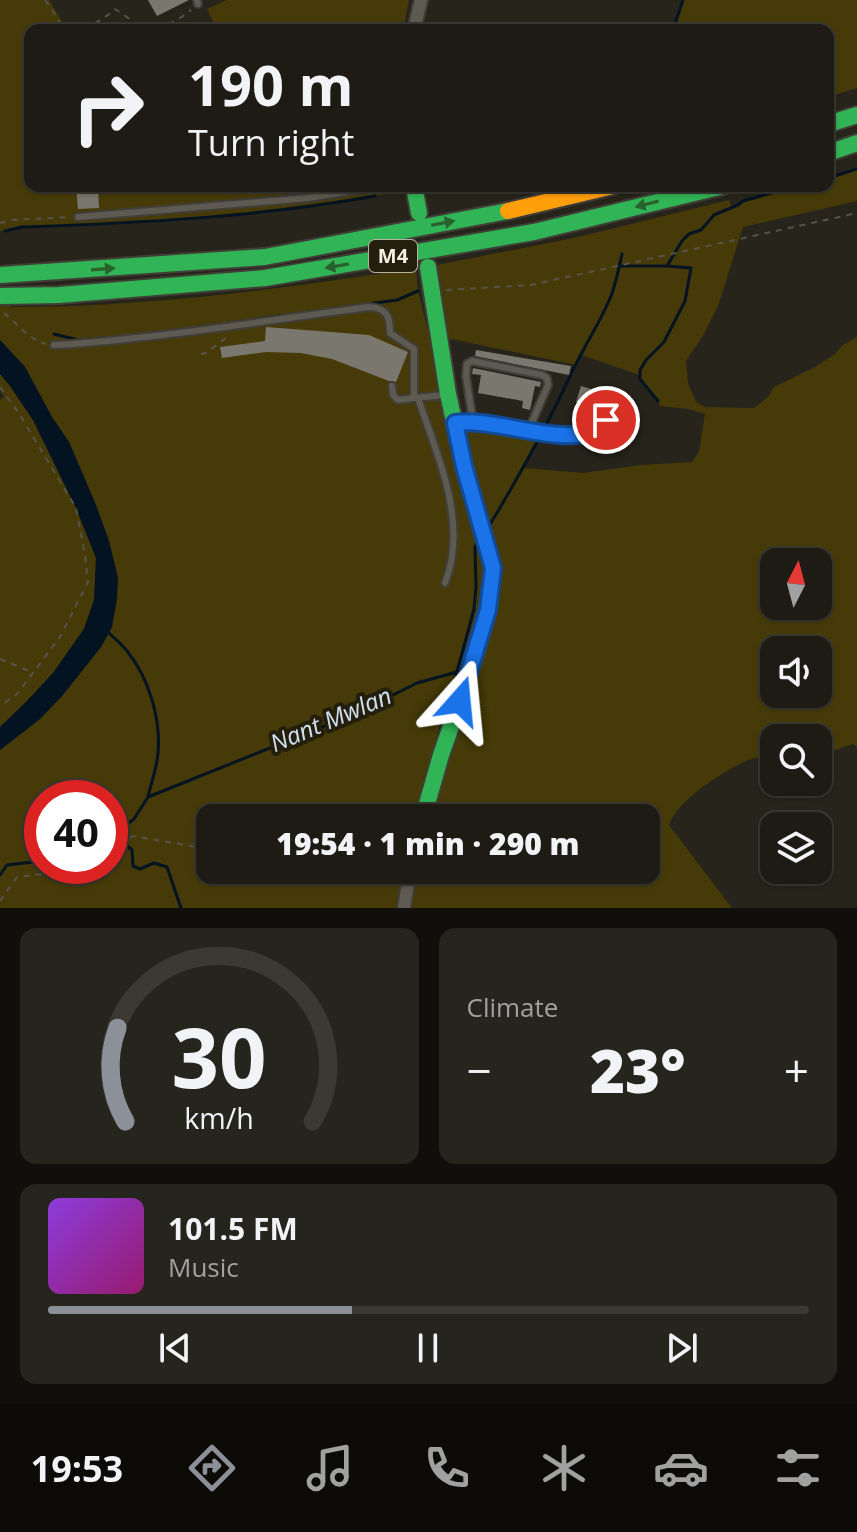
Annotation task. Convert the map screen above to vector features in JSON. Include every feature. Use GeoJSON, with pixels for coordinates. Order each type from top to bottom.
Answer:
{"type":"FeatureCollection","features":[{"type":"Feature","properties":{"kind":"main road"},"geometry":{"type":"LineString","coordinates":[[834,122],[857,115]]}},
{"type":"Feature","properties":{"kind":"main road"},"geometry":{"type":"LineString","coordinates":[[834,151],[857,143]]}},
{"type":"Feature","properties":{"kind":"main road"},"geometry":{"type":"LineString","coordinates":[[415,192],[419,213]]}},
{"type":"Feature","properties":{"kind":"main road","name":"M4"},"geometry":{"type":"LineString","coordinates":[[0,275],[265,257],[535,206],[590,192]]}},
{"type":"Feature","properties":{"kind":"main road","name":"M4"},"geometry":{"type":"LineString","coordinates":[[0,296],[59,295],[265,278],[534,232],[698,192]]}},
{"type":"Feature","properties":{"kind":"main road"},"geometry":{"type":"LineString","coordinates":[[427,804],[488,610],[493,568],[464,466],[448,394],[428,267]]}},
{"type":"Feature","properties":{"kind":"street"},"geometry":{"type":"LineString","coordinates":[[415,24],[421,0]]}},
{"type":"Feature","properties":{"kind":"street"},"geometry":{"type":"LineString","coordinates":[[404,908],[408,884]]}},
{"type":"Feature","properties":{"kind":"lane"},"geometry":{"type":"LineString","coordinates":[[78,217],[308,198],[344,192]]}},
{"type":"Feature","properties":{"kind":"lane"},"geometry":{"type":"LineString","coordinates":[[54,345],[96,343],[379,308],[390,321],[390,333],[414,349],[416,398],[449,489],[454,531],[450,570],[445,583]]}},
{"type":"Feature","properties":{"kind":"lane"},"geometry":{"type":"LineString","coordinates":[[473,422],[466,376],[467,364],[472,361],[547,378],[548,385],[532,430]]}},
{"type":"Feature","properties":{"kind":"lane"},"geometry":{"type":"LineString","coordinates":[[392,386],[393,395],[398,400],[448,394]]}},
{"type":"Feature","properties":{"kind":"lane"},"geometry":{"type":"LineString","coordinates":[[455,423],[473,422],[576,434],[595,431],[606,420]]}},
{"type":"Feature","properties":{"kind":"path"},"geometry":{"type":"LineString","coordinates":[[45,0],[60,24]]}},
{"type":"Feature","properties":{"kind":"path"},"geometry":{"type":"LineString","coordinates":[[168,24],[183,16],[198,2]]}},
{"type":"Feature","properties":{"kind":"path"},"geometry":{"type":"LineString","coordinates":[[92,24],[115,9],[139,24]]}},
{"type":"Feature","properties":{"kind":"path"},"geometry":{"type":"LineString","coordinates":[[432,292],[531,285],[857,213]]}},
{"type":"Feature","properties":{"kind":"path"},"geometry":{"type":"LineString","coordinates":[[0,223],[78,217]]}},
{"type":"Feature","properties":{"kind":"path"},"geometry":{"type":"LineString","coordinates":[[0,310],[33,339],[54,345]]}},
{"type":"Feature","properties":{"kind":"path"},"geometry":{"type":"LineString","coordinates":[[201,354],[236,330],[236,326]]}},
{"type":"Feature","properties":{"kind":"path"},"geometry":{"type":"LineString","coordinates":[[0,387],[76,508],[88,582],[60,637],[17,694],[0,706]]}},
{"type":"Feature","properties":{"kind":"path"},"geometry":{"type":"LineString","coordinates":[[0,659],[33,673]]}},
{"type":"Feature","properties":{"kind":"path"},"geometry":{"type":"LineString","coordinates":[[128,839],[133,836],[196,847]]}},
{"type":"Feature","properties":{"kind":"path"},"geometry":{"type":"LineString","coordinates":[[0,901],[17,877],[24,876]]}},
{"type":"Feature","properties":{"kind":"shaded area"},"geometry":{"type":"Polygon","coordinates":[[[0,0],[49,0],[63,24],[24,24],[24,192],[398,192],[234,215],[135,223],[33,226],[0,231],[0,0]]]}},
{"type":"Feature","properties":{"kind":"shaded area"},"geometry":{"type":"Polygon","coordinates":[[[227,0],[409,0],[404,24],[214,24],[207,9],[227,0]]]}},
{"type":"Feature","properties":{"kind":"shaded area"},"geometry":{"type":"Polygon","coordinates":[[[683,0],[857,0],[857,88],[834,95],[834,24],[675,24],[683,0]]]}},
{"type":"Feature","properties":{"kind":"shaded area"},"geometry":{"type":"Polygon","coordinates":[[[857,169],[857,201],[743,227],[718,306],[686,361],[688,383],[696,402],[705,407],[754,408],[768,397],[774,387],[815,367],[857,337],[857,747],[853,744],[832,751],[832,724],[760,724],[760,757],[727,771],[702,787],[674,815],[669,825],[732,908],[409,908],[414,884],[660,884],[660,804],[436,804],[451,748],[495,620],[499,585],[461,432],[467,424],[541,434],[524,468],[583,473],[692,462],[699,452],[705,414],[661,406],[639,375],[582,355],[576,365],[447,338],[437,265],[578,237],[729,200],[732,207],[775,192],[834,192],[834,176],[857,169]]]}},
{"type":"Feature","properties":{"kind":"shaded area"},"geometry":{"type":"Polygon","coordinates":[[[416,268],[418,291],[483,551],[484,595],[481,619],[421,804],[196,804],[196,884],[402,884],[398,908],[0,908],[0,750],[40,719],[101,647],[112,627],[118,578],[109,541],[69,442],[25,367],[0,340],[0,293],[11,307],[113,304],[265,290],[416,268]]]}},
{"type":"Feature","properties":{"kind":"shaded area"},"geometry":{"type":"Polygon","coordinates":[[[0,374],[33,420],[76,508],[96,558],[94,600],[84,629],[53,673],[0,727],[0,400],[4,397],[0,390],[0,374]]]}},
{"type":"Feature","properties":{"kind":"water"},"geometry":{"type":"Polygon","coordinates":[[[0,340],[25,367],[69,442],[109,541],[118,578],[112,627],[101,647],[40,719],[0,750],[0,727],[53,673],[84,629],[94,600],[96,558],[76,508],[33,420],[0,374],[0,340]]]}},
{"type":"Feature","properties":{"kind":"building"},"geometry":{"type":"Polygon","coordinates":[[[148,0],[189,0],[157,16],[148,0]]]}},
{"type":"Feature","properties":{"kind":"building"},"geometry":{"type":"Polygon","coordinates":[[[76,192],[98,192],[99,208],[78,209],[76,192]]]}},
{"type":"Feature","properties":{"kind":"building"},"geometry":{"type":"Polygon","coordinates":[[[266,327],[369,335],[408,352],[396,382],[332,359],[301,353],[266,352],[222,358],[220,347],[265,341],[266,327]]]}},
{"type":"Feature","properties":{"kind":"building"},"geometry":{"type":"Polygon","coordinates":[[[476,350],[571,366],[569,375],[475,356],[476,350]]]}},
{"type":"Feature","properties":{"kind":"building"},"geometry":{"type":"Polygon","coordinates":[[[473,368],[541,382],[540,387],[535,386],[530,410],[522,408],[523,401],[478,393],[481,375],[472,374],[473,368]]]}},
{"type":"Feature","properties":{"kind":"building"},"geometry":{"type":"Polygon","coordinates":[[[581,386],[601,392],[600,397],[614,401],[612,413],[576,402],[581,386]]]}},
{"type":"Feature","properties":{"kind":"waterway","name":"Nant Mwlan"},"geometry":{"type":"LineString","coordinates":[[675,24],[683,0]]}},
{"type":"Feature","properties":{"kind":"waterway"},"geometry":{"type":"LineString","coordinates":[[834,176],[857,169]]}},
{"type":"Feature","properties":{"kind":"waterway"},"geometry":{"type":"LineString","coordinates":[[667,266],[682,241],[689,234],[701,230],[714,215],[743,201],[775,192]]}},
{"type":"Feature","properties":{"kind":"waterway"},"geometry":{"type":"LineString","coordinates":[[5,231],[22,227],[243,214],[375,196]]}},
{"type":"Feature","properties":{"kind":"waterway","name":"Nant Mwlan"},"geometry":{"type":"LineString","coordinates":[[489,526],[534,448],[603,314],[613,291],[622,254]]}},
{"type":"Feature","properties":{"kind":"waterway"},"geometry":{"type":"LineString","coordinates":[[619,266],[691,268],[685,301],[664,342],[640,370],[640,379],[658,401]]}},
{"type":"Feature","properties":{"kind":"waterway"},"geometry":{"type":"LineString","coordinates":[[156,333],[397,300],[418,291]]}},
{"type":"Feature","properties":{"kind":"waterway"},"geometry":{"type":"LineString","coordinates":[[54,334],[78,340],[121,337]]}},
{"type":"Feature","properties":{"kind":"waterway","name":"Nant Mwlan"},"geometry":{"type":"LineString","coordinates":[[128,824],[148,797],[357,713],[417,683],[457,672],[474,609],[475,547],[478,542]]}},
{"type":"Feature","properties":{"kind":"waterway"},"geometry":{"type":"LineString","coordinates":[[109,633],[135,662],[152,699],[158,727],[158,753],[148,797]]}},
{"type":"Feature","properties":{"kind":"waterway"},"geometry":{"type":"LineString","coordinates":[[436,745],[457,672]]}},
{"type":"Feature","properties":{"kind":"waterway"},"geometry":{"type":"LineString","coordinates":[[128,847],[132,850],[133,866],[140,869],[154,863],[167,867],[181,908]]}},
{"type":"Feature","properties":{"kind":"waterway","name":"Nant Mwlan"},"geometry":{"type":"LineString","coordinates":[[0,875],[7,865],[24,863]]}},
{"type":"Feature","properties":{"kind":"traffic: fast"},"geometry":{"type":"LineString","coordinates":[[834,122],[857,115]]}},
{"type":"Feature","properties":{"kind":"traffic: fast"},"geometry":{"type":"LineString","coordinates":[[834,151],[857,143]]}},
{"type":"Feature","properties":{"kind":"traffic: fast"},"geometry":{"type":"LineString","coordinates":[[415,192],[419,213]]}},
{"type":"Feature","properties":{"kind":"traffic: fast"},"geometry":{"type":"LineString","coordinates":[[0,296],[59,295],[265,278],[534,232],[698,192]]}},
{"type":"Feature","properties":{"kind":"traffic: fast"},"geometry":{"type":"LineString","coordinates":[[0,275],[265,257],[508,211]]}},
{"type":"Feature","properties":{"kind":"traffic: fast"},"geometry":{"type":"LineString","coordinates":[[427,804],[488,610],[493,568],[464,466],[448,394],[428,267]]}},
{"type":"Feature","properties":{"kind":"traffic: slow"},"geometry":{"type":"LineString","coordinates":[[508,211],[588,192]]}},
{"type":"Feature","properties":{"kind":"route"},"geometry":{"type":"LineString","coordinates":[[460,701],[488,610],[493,568],[455,423],[476,422],[576,434],[595,431],[606,420]]}}]}
